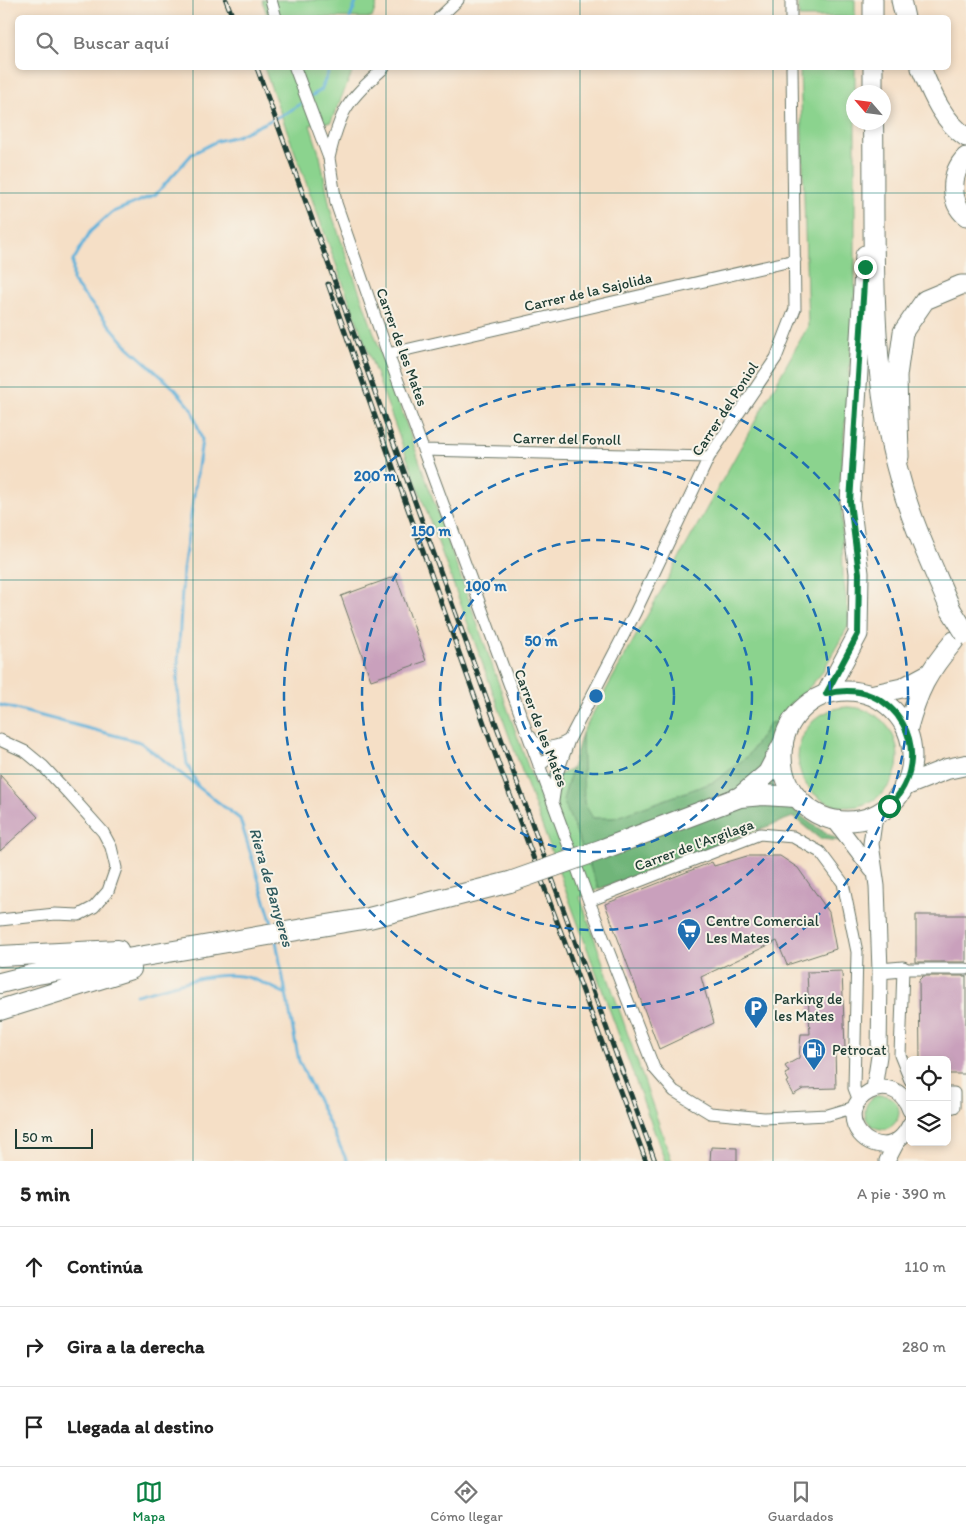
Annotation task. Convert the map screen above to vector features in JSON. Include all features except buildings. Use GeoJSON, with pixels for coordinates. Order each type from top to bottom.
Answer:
{"type":"FeatureCollection","features":[{"type":"Feature","properties":{"kind":"highway"},"geometry":{"type":"LineString","coordinates":[[873,130],[878,369],[890,438],[909,509],[951,610],[960,637]]}},
{"type":"Feature","properties":{"kind":"highway"},"geometry":{"type":"LineString","coordinates":[[740,797],[768,773],[783,744]]}},
{"type":"Feature","properties":{"kind":"highway"},"geometry":{"type":"LineString","coordinates":[[904,786],[947,769],[966,765]]}},
{"type":"Feature","properties":{"kind":"highway"},"geometry":{"type":"LineString","coordinates":[[0,983],[32,975],[369,918],[510,882],[740,797],[763,795],[796,797]]}},
{"type":"Feature","properties":{"kind":"highway"},"geometry":{"type":"LineString","coordinates":[[0,956],[210,946]]}},
{"type":"Feature","properties":{"kind":"highway"},"geometry":{"type":"LineString","coordinates":[[0,1010],[210,946]]}},
{"type":"Feature","properties":{"kind":"main road"},"geometry":{"type":"LineString","coordinates":[[873,0],[873,15]]}},
{"type":"Feature","properties":{"kind":"main road"},"geometry":{"type":"LineString","coordinates":[[873,70],[873,85]]}},
{"type":"Feature","properties":{"kind":"main road"},"geometry":{"type":"LineString","coordinates":[[922,70],[942,113],[956,130],[966,137]]}},
{"type":"Feature","properties":{"kind":"main road"},"geometry":{"type":"LineString","coordinates":[[826,694],[858,634],[859,573],[850,502],[865,267],[866,130]]}},
{"type":"Feature","properties":{"kind":"main road"},"geometry":{"type":"LineString","coordinates":[[966,157],[956,172],[953,186],[956,200],[966,216]]}},
{"type":"Feature","properties":{"kind":"main road"},"geometry":{"type":"LineString","coordinates":[[900,478],[897,376],[903,332],[925,300],[961,285],[966,285]]}},
{"type":"Feature","properties":{"kind":"main road"},"geometry":{"type":"LineString","coordinates":[[907,732],[914,704],[928,674],[960,637]]}},
{"type":"Feature","properties":{"kind":"main road"},"geometry":{"type":"LineString","coordinates":[[870,695],[892,709],[907,732],[912,759],[904,786],[889,806],[875,815],[851,821],[834,820],[812,812],[796,797],[784,772],[783,744],[789,725],[801,710],[826,694],[844,691],[870,695],[902,688],[928,674]]}},
{"type":"Feature","properties":{"kind":"street"},"geometry":{"type":"LineString","coordinates":[[271,0],[275,15]]}},
{"type":"Feature","properties":{"kind":"street"},"geometry":{"type":"LineString","coordinates":[[442,15],[458,0]]}},
{"type":"Feature","properties":{"kind":"street"},"geometry":{"type":"LineString","coordinates":[[791,0],[791,15]]}},
{"type":"Feature","properties":{"kind":"street"},"geometry":{"type":"LineString","coordinates":[[296,70],[329,158]]}},
{"type":"Feature","properties":{"kind":"street"},"geometry":{"type":"LineString","coordinates":[[329,158],[336,128],[348,102],[382,70]]}},
{"type":"Feature","properties":{"kind":"street","name":"Carrer del Poniol"},"geometry":{"type":"LineString","coordinates":[[553,800],[557,774],[569,740],[710,457],[776,358],[795,308],[792,70]]}},
{"type":"Feature","properties":{"kind":"street","name":"Carrer de les Mates"},"geometry":{"type":"LineString","coordinates":[[329,158],[336,203],[388,354],[524,727],[654,1068],[674,1091],[710,1112],[764,1118],[828,1115],[854,1122]]}},
{"type":"Feature","properties":{"kind":"street","name":"Carrer de la Sajolida"},"geometry":{"type":"LineString","coordinates":[[388,354],[795,260]]}},
{"type":"Feature","properties":{"kind":"street","name":"Carrer del Fonoll"},"geometry":{"type":"LineString","coordinates":[[423,450],[710,457]]}},
{"type":"Feature","properties":{"kind":"street"},"geometry":{"type":"LineString","coordinates":[[524,727],[532,740],[540,746],[554,748],[569,740]]}},
{"type":"Feature","properties":{"kind":"street"},"geometry":{"type":"LineString","coordinates":[[0,740],[32,757],[70,795],[103,832],[112,847],[116,868],[108,891],[94,907],[79,915],[46,915],[0,920]]}},
{"type":"Feature","properties":{"kind":"street","name":"Carrer del Poniol"},"geometry":{"type":"LineString","coordinates":[[539,766],[569,740]]}},
{"type":"Feature","properties":{"kind":"street"},"geometry":{"type":"LineString","coordinates":[[875,815],[871,844],[877,886],[880,971],[879,1056],[874,1089],[857,1104],[854,1122],[860,1135],[871,1143],[885,1145],[898,1140],[906,1133]]}},
{"type":"Feature","properties":{"kind":"street"},"geometry":{"type":"LineString","coordinates":[[834,820],[860,851],[874,873]]}},
{"type":"Feature","properties":{"kind":"street","name":"Carrer de l'Argilaga"},"geometry":{"type":"LineString","coordinates":[[589,901],[760,834],[793,837],[820,852],[843,883],[857,952],[854,1088],[857,1104]]}},
{"type":"Feature","properties":{"kind":"street"},"geometry":{"type":"LineString","coordinates":[[903,969],[900,1054],[906,1070]]}},
{"type":"Feature","properties":{"kind":"street"},"geometry":{"type":"LineString","coordinates":[[880,971],[966,969]]}},
{"type":"Feature","properties":{"kind":"street"},"geometry":{"type":"LineString","coordinates":[[879,1056],[892,1089]]}},
{"type":"Feature","properties":{"kind":"street"},"geometry":{"type":"LineString","coordinates":[[874,1089],[892,1089],[901,1094],[906,1103]]}},
{"type":"Feature","properties":{"kind":"street"},"geometry":{"type":"LineString","coordinates":[[951,1094],[954,1094],[954,1107],[951,1107]]}},
{"type":"Feature","properties":{"kind":"street","name":"Carrer de les Mates"},"geometry":{"type":"LineString","coordinates":[[828,1115],[857,1104]]}},
{"type":"Feature","properties":{"kind":"street"},"geometry":{"type":"LineString","coordinates":[[888,1161],[898,1140]]}},
{"type":"Feature","properties":{"kind":"street"},"geometry":{"type":"LineString","coordinates":[[871,1143],[878,1161]]}},
{"type":"Feature","properties":{"kind":"green space"},"geometry":{"type":"Polygon","coordinates":[[[262,0],[378,0],[373,15],[267,15],[262,0]]]}},
{"type":"Feature","properties":{"kind":"green space"},"geometry":{"type":"Polygon","coordinates":[[[798,0],[855,0],[855,15],[799,15],[798,0]]]}},
{"type":"Feature","properties":{"kind":"green space"},"geometry":{"type":"Polygon","coordinates":[[[265,70],[353,70],[331,122],[310,125],[320,156],[331,212],[535,786],[572,769],[563,800],[599,889],[580,897],[672,1161],[665,1161],[265,70]]]}},
{"type":"Feature","properties":{"kind":"green space"},"geometry":{"type":"Polygon","coordinates":[[[800,70],[855,70],[855,85],[846,85],[846,130],[855,130],[855,301],[841,473],[843,576],[850,623],[821,674],[779,722],[770,723],[748,756],[714,782],[614,818],[592,818],[584,803],[582,733],[808,326],[800,70]]]}},
{"type":"Feature","properties":{"kind":"green space"},"geometry":{"type":"Polygon","coordinates":[[[848,707],[867,711],[884,721],[894,738],[898,757],[894,776],[884,793],[867,803],[848,807],[829,803],[812,793],[802,776],[798,757],[802,738],[812,721],[829,711],[848,707]]]}},
{"type":"Feature","properties":{"kind":"green space"},"geometry":{"type":"Polygon","coordinates":[[[779,722],[772,744],[772,785],[803,817],[841,841],[820,839],[793,817],[599,889],[563,800],[582,733],[584,803],[593,818],[614,818],[714,782],[748,756],[770,723],[779,722]]]}},
{"type":"Feature","properties":{"kind":"green space"},"geometry":{"type":"Polygon","coordinates":[[[882,1095],[894,1100],[899,1112],[894,1124],[882,1129],[870,1124],[865,1112],[870,1100],[882,1095]]]}},
{"type":"Feature","properties":{"kind":"waterway"},"geometry":{"type":"LineString","coordinates":[[351,15],[357,0]]}},
{"type":"Feature","properties":{"kind":"waterway"},"geometry":{"type":"LineString","coordinates":[[310,97],[321,90],[329,70]]}},
{"type":"Feature","properties":{"kind":"waterway"},"geometry":{"type":"LineString","coordinates":[[198,786],[187,764],[177,684],[183,570],[202,440],[192,409],[175,389],[128,347],[73,282],[73,261],[90,232],[111,213],[156,194],[192,154],[217,141],[237,136],[286,113],[305,101]]}},
{"type":"Feature","properties":{"kind":"waterway","name":"Riera de Banyeres"},"geometry":{"type":"LineString","coordinates":[[0,705],[140,742],[240,819],[273,927]]}},
{"type":"Feature","properties":{"kind":"waterway","name":"Riera de Banyeres"},"geometry":{"type":"LineString","coordinates":[[276,941],[299,1061],[347,1161]]}},
{"type":"Feature","properties":{"kind":"waterway"},"geometry":{"type":"LineString","coordinates":[[136,995],[193,980],[223,975],[250,978],[286,994]]}},
{"type":"Feature","properties":{"kind":"railway"},"geometry":{"type":"LineString","coordinates":[[226,0],[232,15]]}},
{"type":"Feature","properties":{"kind":"railway"},"geometry":{"type":"LineString","coordinates":[[258,70],[655,1161]]}},
{"type":"Feature","properties":{"kind":"railway"},"geometry":{"type":"LineString","coordinates":[[328,284],[500,768],[646,1161]]}},
{"type":"Feature","properties":{"kind":"place","name":"Centre Comercial Les Mates"},"geometry":{"type":"Point","coordinates":[689,951]}},
{"type":"Feature","properties":{"kind":"place","name":"Parking de les Mates"},"geometry":{"type":"Point","coordinates":[756,1029]}},
{"type":"Feature","properties":{"kind":"place","name":"Petrocat"},"geometry":{"type":"Point","coordinates":[814,1071]}},
{"type":"Feature","properties":{"kind":"route"},"geometry":{"type":"LineString","coordinates":[[865,267],[851,462],[850,502],[859,573],[858,634],[826,694],[852,691],[870,695],[892,709],[903,723],[910,740],[912,759],[908,778],[900,793],[889,806]]}}]}
